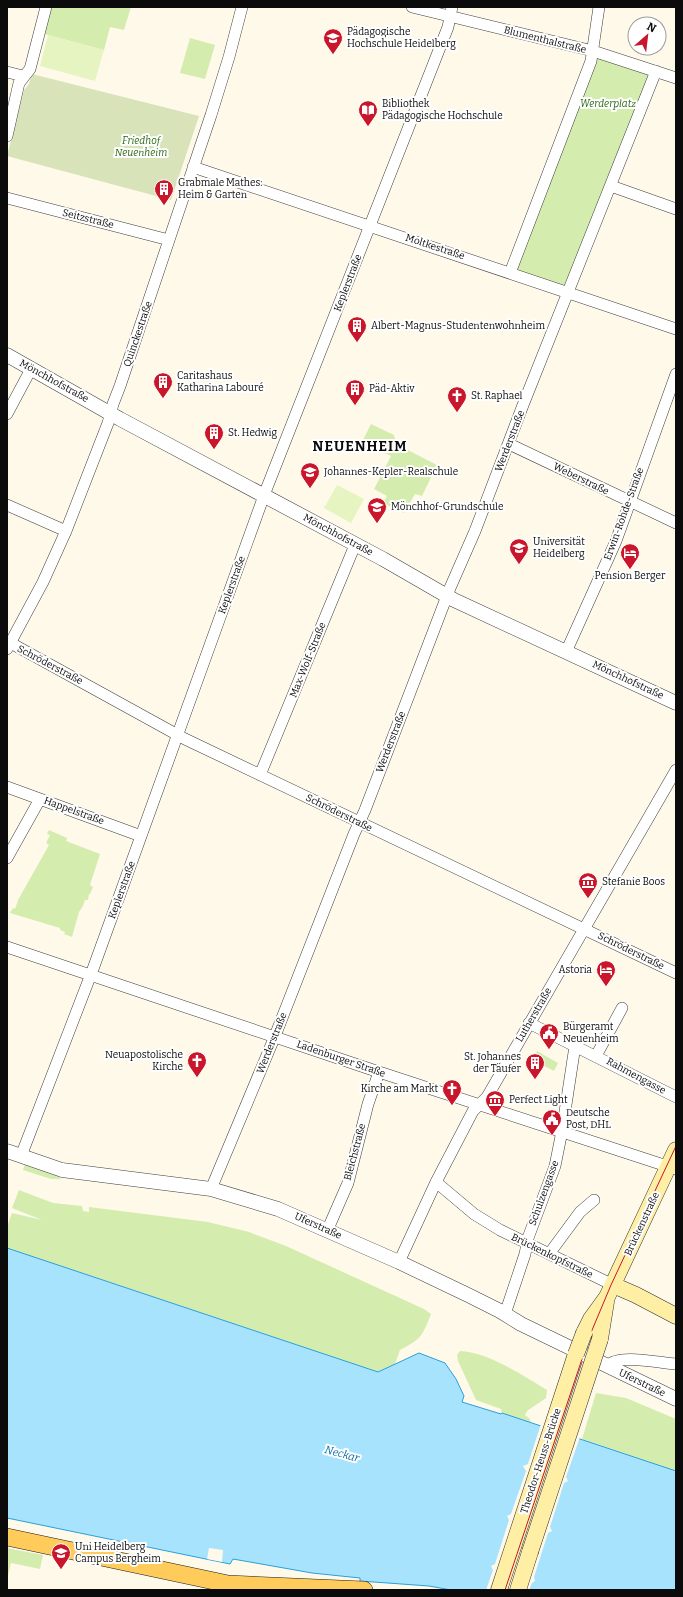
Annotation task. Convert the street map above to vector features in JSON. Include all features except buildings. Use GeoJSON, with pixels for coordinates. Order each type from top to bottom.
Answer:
{"type":"FeatureCollection","features":[{"type":"Feature","properties":{"kind":"main road","name":"Brückenstraße"},"geometry":{"type":"LineString","coordinates":[[584,1333],[610,1291],[672,1168],[676,1150]]}},
{"type":"Feature","properties":{"kind":"main road","name":"Brückenstraße"},"geometry":{"type":"LineString","coordinates":[[600,1340],[610,1291]]}},
{"type":"Feature","properties":{"kind":"main road","name":"Brückenkopfstraße"},"geometry":{"type":"LineString","coordinates":[[610,1291],[636,1295],[676,1316]]}},
{"type":"Feature","properties":{"kind":"main road","name":"Theodor-Heuss-Brücke"},"geometry":{"type":"LineString","coordinates":[[499,1590],[584,1333]]}},
{"type":"Feature","properties":{"kind":"main road","name":"Theodor-Heuss-Brücke"},"geometry":{"type":"LineString","coordinates":[[518,1590],[600,1340]]}},
{"type":"Feature","properties":{"kind":"main road"},"geometry":{"type":"LineString","coordinates":[[7,1537],[228,1584],[247,1590]]}},
{"type":"Feature","properties":{"kind":"main road"},"geometry":{"type":"LineString","coordinates":[[228,1584],[364,1590]]}},
{"type":"Feature","properties":{"kind":"street"},"geometry":{"type":"LineString","coordinates":[[7,136],[19,82],[30,69],[46,7]]}},
{"type":"Feature","properties":{"kind":"street","name":"Quinckestraße"},"geometry":{"type":"LineString","coordinates":[[8,645],[43,582],[66,531],[108,422],[229,58],[242,7]]}},
{"type":"Feature","properties":{"kind":"street","name":"Blumenthalstraße"},"geometry":{"type":"LineString","coordinates":[[412,7],[593,51],[676,78]]}},
{"type":"Feature","properties":{"kind":"street"},"geometry":{"type":"LineString","coordinates":[[510,273],[560,143],[593,51],[599,7]]}},
{"type":"Feature","properties":{"kind":"street","name":"Keplerstraße"},"geometry":{"type":"LineString","coordinates":[[21,1156],[91,975],[262,500],[450,17]]}},
{"type":"Feature","properties":{"kind":"street"},"geometry":{"type":"LineString","coordinates":[[568,294],[656,71]]}},
{"type":"Feature","properties":{"kind":"street"},"geometry":{"type":"LineString","coordinates":[[7,72],[23,76]]}},
{"type":"Feature","properties":{"kind":"street","name":"Moltkestraße"},"geometry":{"type":"LineString","coordinates":[[193,167],[368,230],[510,273],[568,294],[676,329]]}},
{"type":"Feature","properties":{"kind":"street"},"geometry":{"type":"LineString","coordinates":[[611,186],[676,209]]}},
{"type":"Feature","properties":{"kind":"street","name":"Seitzstraße"},"geometry":{"type":"LineString","coordinates":[[7,198],[169,240]]}},
{"type":"Feature","properties":{"kind":"street","name":"Werderstraße"},"geometry":{"type":"LineString","coordinates":[[210,1189],[275,1036],[354,834],[360,823],[447,596],[476,531],[568,294]]}},
{"type":"Feature","properties":{"kind":"street","name":"Mönchhofstraße"},"geometry":{"type":"LineString","coordinates":[[7,355],[262,500],[355,545],[447,596],[676,703]]}},
{"type":"Feature","properties":{"kind":"street"},"geometry":{"type":"LineString","coordinates":[[7,414],[31,368]]}},
{"type":"Feature","properties":{"kind":"street","name":"Erwin-Rohde-Straße"},"geometry":{"type":"LineString","coordinates":[[566,652],[616,541],[676,374]]}},
{"type":"Feature","properties":{"kind":"street","name":"Weberstraße"},"geometry":{"type":"LineString","coordinates":[[509,444],[676,523]]}},
{"type":"Feature","properties":{"kind":"street"},"geometry":{"type":"LineString","coordinates":[[7,505],[66,531]]}},
{"type":"Feature","properties":{"kind":"street","name":"Max-Wolf-Straße"},"geometry":{"type":"LineString","coordinates":[[260,775],[355,545]]}},
{"type":"Feature","properties":{"kind":"street","name":"Schröderstraße"},"geometry":{"type":"LineString","coordinates":[[8,645],[176,738],[260,775],[676,973]]}},
{"type":"Feature","properties":{"kind":"street","name":"Lutherstraße"},"geometry":{"type":"LineString","coordinates":[[399,1262],[436,1182],[473,1111],[487,1097],[676,770]]}},
{"type":"Feature","properties":{"kind":"street","name":"Happelstraße"},"geometry":{"type":"LineString","coordinates":[[7,787],[141,836]]}},
{"type":"Feature","properties":{"kind":"street"},"geometry":{"type":"LineString","coordinates":[[7,858],[40,799]]}},
{"type":"Feature","properties":{"kind":"street","name":"Ladenburger Straße"},"geometry":{"type":"LineString","coordinates":[[7,947],[379,1072],[672,1168]]}},
{"type":"Feature","properties":{"kind":"street","name":"Rahmengasse"},"geometry":{"type":"LineString","coordinates":[[596,1056],[622,1008]]}},
{"type":"Feature","properties":{"kind":"street","name":"Rahmengasse"},"geometry":{"type":"LineString","coordinates":[[530,1023],[676,1097]]}},
{"type":"Feature","properties":{"kind":"street","name":"Schulzengasse"},"geometry":{"type":"LineString","coordinates":[[505,1314],[527,1244],[555,1166],[575,1046]]}},
{"type":"Feature","properties":{"kind":"street","name":"Bleichstraße"},"geometry":{"type":"LineString","coordinates":[[327,1231],[348,1183],[368,1104],[379,1072]]}},
{"type":"Feature","properties":{"kind":"street","name":"Uferstraße"},"geometry":{"type":"LineString","coordinates":[[7,1151],[62,1170],[210,1189],[278,1209],[399,1262],[468,1295],[505,1314],[520,1324],[612,1363],[676,1400]]}},
{"type":"Feature","properties":{"kind":"street","name":"Brückenkopfstraße"},"geometry":{"type":"LineString","coordinates":[[436,1182],[461,1204],[482,1219],[527,1244],[549,1254],[610,1291]]}},
{"type":"Feature","properties":{"kind":"street"},"geometry":{"type":"LineString","coordinates":[[549,1254],[580,1212],[594,1200]]}},
{"type":"Feature","properties":{"kind":"street","name":"Uferstraße"},"geometry":{"type":"LineString","coordinates":[[612,1363],[642,1360],[676,1364]]}},
{"type":"Feature","properties":{"kind":"green space"},"geometry":{"type":"Polygon","coordinates":[[[51,7],[131,7],[124,30],[110,27],[104,50],[44,34],[51,7]]]}},
{"type":"Feature","properties":{"kind":"green space"},"geometry":{"type":"Polygon","coordinates":[[[48,35],[104,50],[95,81],[40,66],[48,35]]]}},
{"type":"Feature","properties":{"kind":"green space"},"geometry":{"type":"Polygon","coordinates":[[[190,38],[215,45],[205,79],[180,73],[190,38]]]}},
{"type":"Feature","properties":{"kind":"green space","name":"Werderplatz"},"geometry":{"type":"Polygon","coordinates":[[[596,55],[650,72],[565,289],[514,271],[596,55]]]}},
{"type":"Feature","properties":{"kind":"green space","name":"Friedhof Neuenheim"},"geometry":{"type":"Polygon","coordinates":[[[32,74],[199,116],[171,200],[7,156],[24,90],[29,84],[32,74]]]}},
{"type":"Feature","properties":{"kind":"green space"},"geometry":{"type":"Polygon","coordinates":[[[371,424],[394,435],[396,444],[437,465],[422,496],[415,494],[404,513],[383,503],[387,496],[374,489],[391,456],[362,442],[371,424]]]}},
{"type":"Feature","properties":{"kind":"green space"},"geometry":{"type":"Polygon","coordinates":[[[337,485],[364,499],[351,523],[324,508],[337,485]]]}},
{"type":"Feature","properties":{"kind":"green space"},"geometry":{"type":"Polygon","coordinates":[[[49,830],[67,838],[66,841],[100,854],[90,885],[93,887],[89,894],[88,900],[85,900],[79,912],[72,937],[64,934],[65,932],[60,930],[60,928],[10,913],[13,908],[15,909],[18,900],[49,845],[46,843],[50,835],[47,834],[49,830]]]}},
{"type":"Feature","properties":{"kind":"green space"},"geometry":{"type":"Polygon","coordinates":[[[537,1051],[558,1063],[554,1071],[533,1060],[537,1051]]]}},
{"type":"Feature","properties":{"kind":"green space"},"geometry":{"type":"Polygon","coordinates":[[[25,1164],[55,1173],[61,1179],[51,1179],[23,1170],[25,1164]]]}},
{"type":"Feature","properties":{"kind":"green space"},"geometry":{"type":"Polygon","coordinates":[[[19,1190],[53,1203],[82,1206],[83,1211],[89,1212],[89,1207],[208,1222],[249,1232],[286,1246],[424,1309],[431,1314],[423,1333],[417,1340],[400,1350],[395,1364],[378,1372],[7,1248],[7,1227],[12,1213],[42,1220],[12,1208],[19,1190]]]}},
{"type":"Feature","properties":{"kind":"green space"},"geometry":{"type":"Polygon","coordinates":[[[460,1351],[471,1352],[494,1360],[547,1390],[546,1398],[527,1411],[525,1415],[530,1419],[531,1423],[502,1413],[501,1409],[476,1400],[458,1361],[457,1355],[460,1351]]]}},
{"type":"Feature","properties":{"kind":"green space"},"geometry":{"type":"Polygon","coordinates":[[[596,1393],[626,1398],[676,1419],[676,1471],[582,1439],[596,1393]]]}},
{"type":"Feature","properties":{"kind":"green space"},"geometry":{"type":"Polygon","coordinates":[[[7,1548],[43,1555],[40,1569],[11,1563],[7,1580],[7,1548]]]}},
{"type":"Feature","properties":{"kind":"water","name":"Neckar"},"geometry":{"type":"Polygon","coordinates":[[[7,1248],[378,1372],[419,1353],[445,1363],[456,1379],[464,1396],[462,1402],[501,1414],[502,1413],[676,1471],[676,1590],[451,1590],[429,1586],[360,1581],[360,1578],[312,1573],[233,1559],[230,1564],[7,1518],[7,1248]]]}},
{"type":"Feature","properties":{"kind":"pier"},"geometry":{"type":"Polygon","coordinates":[[[541,1424],[580,1437],[566,1477],[568,1481],[564,1483],[550,1527],[552,1531],[548,1533],[534,1577],[535,1581],[532,1583],[529,1590],[486,1590],[493,1570],[491,1566],[495,1564],[509,1520],[507,1516],[511,1514],[526,1471],[523,1466],[528,1464],[541,1424]]]}},
{"type":"Feature","properties":{"kind":"pier"},"geometry":{"type":"Polygon","coordinates":[[[209,1548],[223,1550],[222,1562],[207,1559],[209,1548]]]}},
{"type":"Feature","properties":{"kind":"tram line"},"geometry":{"type":"LineString","coordinates":[[505,1590],[590,1335],[611,1285],[676,1146]]}},
{"type":"Feature","properties":{"kind":"place","name":"Pädagogische Hochschule Heidelberg"},"geometry":{"type":"Point","coordinates":[333,55]}},
{"type":"Feature","properties":{"kind":"place","name":"Bibliothek Pädagogische Hochschule"},"geometry":{"type":"Point","coordinates":[368,127]}},
{"type":"Feature","properties":{"kind":"place","name":"Grabmale Mathes: Heim & Garten"},"geometry":{"type":"Point","coordinates":[164,206]}},
{"type":"Feature","properties":{"kind":"place","name":"Albert-Magnus-Studentenwohnheim"},"geometry":{"type":"Point","coordinates":[357,343]}},
{"type":"Feature","properties":{"kind":"place","name":"Caritashaus Katharina Labouré"},"geometry":{"type":"Point","coordinates":[163,399]}},
{"type":"Feature","properties":{"kind":"place","name":"Päd-Aktiv"},"geometry":{"type":"Point","coordinates":[355,406]}},
{"type":"Feature","properties":{"kind":"place","name":"St. Raphael"},"geometry":{"type":"Point","coordinates":[457,413]}},
{"type":"Feature","properties":{"kind":"place","name":"St. Hedwig"},"geometry":{"type":"Point","coordinates":[214,450]}},
{"type":"Feature","properties":{"kind":"place","name":"Johannes-Kepler-Realschule"},"geometry":{"type":"Point","coordinates":[310,489]}},
{"type":"Feature","properties":{"kind":"place","name":"Mönchhof-Grundschule"},"geometry":{"type":"Point","coordinates":[377,524]}},
{"type":"Feature","properties":{"kind":"place","name":"Universität Heidelberg"},"geometry":{"type":"Point","coordinates":[519,565]}},
{"type":"Feature","properties":{"kind":"place","name":"Pension Berger"},"geometry":{"type":"Point","coordinates":[630,570]}},
{"type":"Feature","properties":{"kind":"place","name":"Stefanie Boos"},"geometry":{"type":"Point","coordinates":[588,899]}},
{"type":"Feature","properties":{"kind":"place","name":"Astoria"},"geometry":{"type":"Point","coordinates":[606,987]}},
{"type":"Feature","properties":{"kind":"place","name":"Bürgeramt Neuenheim"},"geometry":{"type":"Point","coordinates":[549,1050]}},
{"type":"Feature","properties":{"kind":"place","name":"Neuapostolische Kirche"},"geometry":{"type":"Point","coordinates":[197,1078]}},
{"type":"Feature","properties":{"kind":"place","name":"St. Johannes der Täufer"},"geometry":{"type":"Point","coordinates":[535,1080]}},
{"type":"Feature","properties":{"kind":"place","name":"Kirche am Markt"},"geometry":{"type":"Point","coordinates":[452,1106]}},
{"type":"Feature","properties":{"kind":"place","name":"Perfect Light"},"geometry":{"type":"Point","coordinates":[495,1117]}},
{"type":"Feature","properties":{"kind":"place","name":"Deutsche Post, DHL"},"geometry":{"type":"Point","coordinates":[552,1136]}},
{"type":"Feature","properties":{"kind":"place","name":"Uni Heidelberg Campus Bergheim"},"geometry":{"type":"Point","coordinates":[61,1570]}},
{"type":"Feature","properties":{"kind":"district","name":"NEUENHEIM"},"geometry":{"type":"Point","coordinates":[360,446]}}]}
